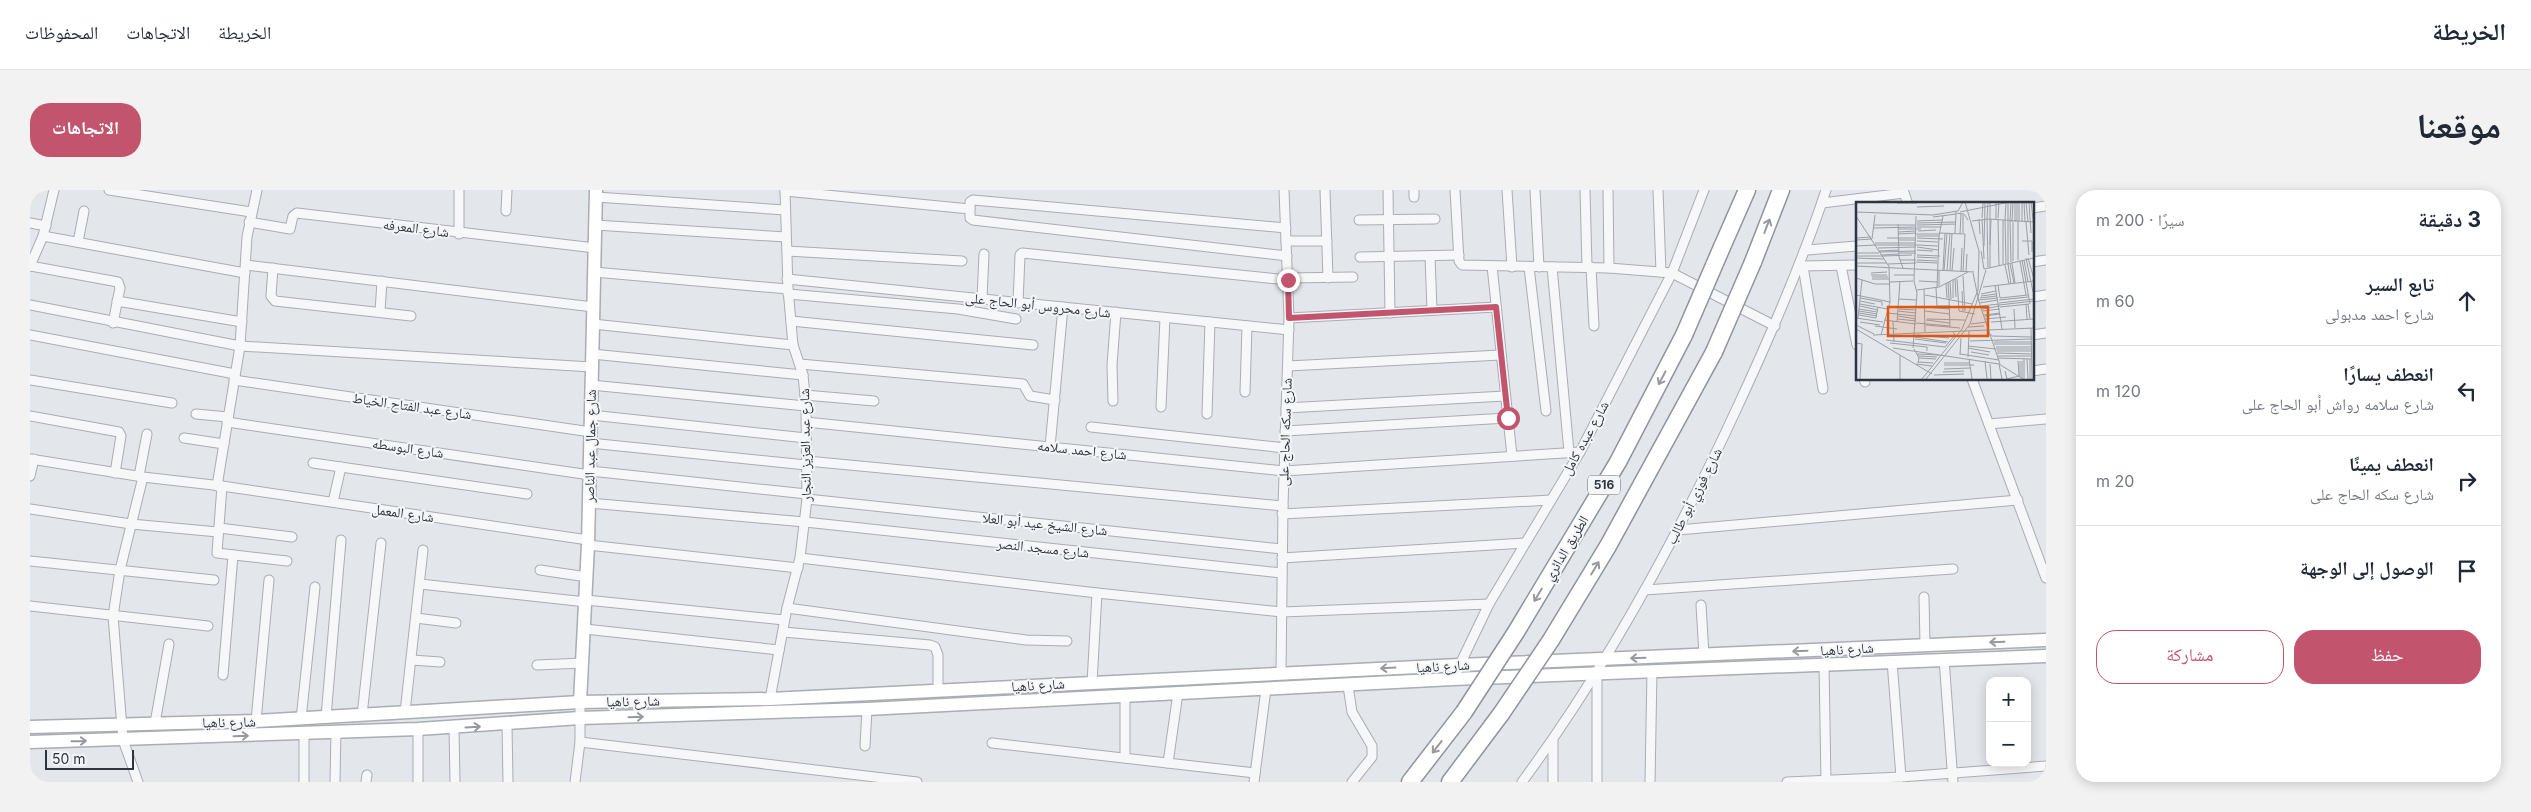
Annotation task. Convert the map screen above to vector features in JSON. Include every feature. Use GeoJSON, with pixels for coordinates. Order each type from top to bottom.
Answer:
{"type":"FeatureCollection","features":[{"type":"Feature","properties":{"kind":"highway","name":"الطريق الدائري"},"geometry":{"type":"LineString","coordinates":[[1410,782],[1464,712],[1516,632],[1618,462],[1684,335],[1747,190]]}},
{"type":"Feature","properties":{"kind":"highway","name":"516"},"geometry":{"type":"LineString","coordinates":[[1450,782],[1501,714],[1551,640],[1608,546],[1714,352],[1753,262],[1781,190]]}},
{"type":"Feature","properties":{"kind":"main road","name":"شارع جمال عبد الناصر"},"geometry":{"type":"LineString","coordinates":[[580,702],[587,577],[596,194]]}},
{"type":"Feature","properties":{"kind":"main road","name":"شارع ناهيا"},"geometry":{"type":"LineString","coordinates":[[30,727],[256,721],[580,702],[770,698],[1459,665],[2046,640]]}},
{"type":"Feature","properties":{"kind":"main road"},"geometry":{"type":"LineString","coordinates":[[1861,648],[1861,663]]}},
{"type":"Feature","properties":{"kind":"main road","name":"شارع ناهيا"},"geometry":{"type":"LineString","coordinates":[[30,742],[454,728],[580,718],[867,709],[1348,686],[1452,679],[2046,656]]}},
{"type":"Feature","properties":{"kind":"street"},"geometry":{"type":"LineString","coordinates":[[54,190],[43,236],[30,266],[118,282],[120,288],[113,322]]}},
{"type":"Feature","properties":{"kind":"street"},"geometry":{"type":"LineString","coordinates":[[109,190],[251,212]]}},
{"type":"Feature","properties":{"kind":"street"},"geometry":{"type":"LineString","coordinates":[[257,190],[249,222],[240,346],[224,444],[217,552],[287,561]]}},
{"type":"Feature","properties":{"kind":"street"},"geometry":{"type":"LineString","coordinates":[[459,190],[459,234]]}},
{"type":"Feature","properties":{"kind":"street"},"geometry":{"type":"LineString","coordinates":[[506,211],[507,190]]}},
{"type":"Feature","properties":{"kind":"street"},"geometry":{"type":"LineString","coordinates":[[645,201],[647,190]]}},
{"type":"Feature","properties":{"kind":"street"},"geometry":{"type":"LineString","coordinates":[[785,190],[970,209]]}},
{"type":"Feature","properties":{"kind":"street","name":"شارع عبد العزيز النجار"},"geometry":{"type":"LineString","coordinates":[[770,698],[784,620],[800,558],[807,496],[806,406],[803,375],[793,345],[788,292],[785,190]]}},
{"type":"Feature","properties":{"kind":"street"},"geometry":{"type":"LineString","coordinates":[[986,190],[987,201]]}},
{"type":"Feature","properties":{"kind":"street","name":"شارع سكه الحاج على"},"geometry":{"type":"LineString","coordinates":[[1281,674],[1282,510],[1289,330],[1284,190]]}},
{"type":"Feature","properties":{"kind":"street"},"geometry":{"type":"LineString","coordinates":[[1326,190],[1328,278]]}},
{"type":"Feature","properties":{"kind":"street"},"geometry":{"type":"LineString","coordinates":[[1388,190],[1390,313]]}},
{"type":"Feature","properties":{"kind":"street"},"geometry":{"type":"LineString","coordinates":[[1455,190],[1459,258],[1462,265],[1589,267],[1672,273],[1775,326]]}},
{"type":"Feature","properties":{"kind":"street"},"geometry":{"type":"LineString","coordinates":[[1507,190],[1512,267]]}},
{"type":"Feature","properties":{"kind":"street"},"geometry":{"type":"LineString","coordinates":[[1535,190],[1539,267]]}},
{"type":"Feature","properties":{"kind":"street"},"geometry":{"type":"LineString","coordinates":[[1586,190],[1589,267],[1594,326]]}},
{"type":"Feature","properties":{"kind":"street"},"geometry":{"type":"LineString","coordinates":[[1608,190],[1610,268]]}},
{"type":"Feature","properties":{"kind":"street"},"geometry":{"type":"LineString","coordinates":[[1658,190],[1661,272]]}},
{"type":"Feature","properties":{"kind":"street","name":"شارع عبده كامل"},"geometry":{"type":"LineString","coordinates":[[1452,679],[1489,604],[1580,452],[1672,273],[1704,190]]}},
{"type":"Feature","properties":{"kind":"street","name":"شارع فوزي أبو طالب"},"geometry":{"type":"LineString","coordinates":[[1522,782],[1553,740],[1605,659],[1678,530],[1802,266],[1826,190]]}},
{"type":"Feature","properties":{"kind":"street"},"geometry":{"type":"LineString","coordinates":[[1822,202],[1903,191]]}},
{"type":"Feature","properties":{"kind":"street"},"geometry":{"type":"LineString","coordinates":[[596,194],[645,201],[785,210]]}},
{"type":"Feature","properties":{"kind":"street"},"geometry":{"type":"LineString","coordinates":[[1286,228],[971,200],[970,209],[970,218],[973,220],[1287,256]]}},
{"type":"Feature","properties":{"kind":"street"},"geometry":{"type":"LineString","coordinates":[[78,242],[84,211]]}},
{"type":"Feature","properties":{"kind":"street","name":"شارع المعرفه"},"geometry":{"type":"LineString","coordinates":[[249,222],[290,229],[293,216],[297,213],[459,234],[595,248]]}},
{"type":"Feature","properties":{"kind":"street"},"geometry":{"type":"LineString","coordinates":[[1359,220],[1435,219]]}},
{"type":"Feature","properties":{"kind":"street"},"geometry":{"type":"LineString","coordinates":[[30,223],[46,226]]}},
{"type":"Feature","properties":{"kind":"street"},"geometry":{"type":"LineString","coordinates":[[595,225],[786,238]]}},
{"type":"Feature","properties":{"kind":"street"},"geometry":{"type":"LineString","coordinates":[[43,236],[245,269],[273,268],[593,306]]}},
{"type":"Feature","properties":{"kind":"street"},"geometry":{"type":"LineString","coordinates":[[1286,241],[1327,241]]}},
{"type":"Feature","properties":{"kind":"street"},"geometry":{"type":"LineString","coordinates":[[1807,250],[1856,246]]}},
{"type":"Feature","properties":{"kind":"street"},"geometry":{"type":"LineString","coordinates":[[787,251],[962,261]]}},
{"type":"Feature","properties":{"kind":"street"},"geometry":{"type":"LineString","coordinates":[[1018,303],[1020,255],[1022,253],[1288,279],[1354,277]]}},
{"type":"Feature","properties":{"kind":"street"},"geometry":{"type":"LineString","coordinates":[[982,299],[984,254]]}},
{"type":"Feature","properties":{"kind":"street"},"geometry":{"type":"LineString","coordinates":[[1360,257],[1430,256],[1459,258]]}},
{"type":"Feature","properties":{"kind":"street"},"geometry":{"type":"LineString","coordinates":[[1430,256],[1432,310]]}},
{"type":"Feature","properties":{"kind":"street"},"geometry":{"type":"LineString","coordinates":[[1823,389],[1802,266],[1856,265]]}},
{"type":"Feature","properties":{"kind":"street"},"geometry":{"type":"LineString","coordinates":[[1492,266],[1512,456]]}},
{"type":"Feature","properties":{"kind":"street"},"geometry":{"type":"LineString","coordinates":[[1841,266],[1856,340]]}},
{"type":"Feature","properties":{"kind":"street"},"geometry":{"type":"LineString","coordinates":[[1529,267],[1546,411]]}},
{"type":"Feature","properties":{"kind":"street"},"geometry":{"type":"LineString","coordinates":[[1552,267],[1569,452]]}},
{"type":"Feature","properties":{"kind":"street"},"geometry":{"type":"LineString","coordinates":[[273,268],[271,296],[275,301],[412,316]]}},
{"type":"Feature","properties":{"kind":"street"},"geometry":{"type":"LineString","coordinates":[[594,272],[958,309],[1016,319]]}},
{"type":"Feature","properties":{"kind":"street","name":"شارع محروس أبو الحاج على"},"geometry":{"type":"LineString","coordinates":[[788,279],[1289,330]]}},
{"type":"Feature","properties":{"kind":"street"},"geometry":{"type":"LineString","coordinates":[[380,312],[382,281]]}},
{"type":"Feature","properties":{"kind":"street"},"geometry":{"type":"LineString","coordinates":[[118,301],[242,322]]}},
{"type":"Feature","properties":{"kind":"street"},"geometry":{"type":"LineString","coordinates":[[30,305],[240,346],[592,361],[803,375]]}},
{"type":"Feature","properties":{"kind":"street"},"geometry":{"type":"LineString","coordinates":[[1050,447],[1063,307]]}},
{"type":"Feature","properties":{"kind":"street"},"geometry":{"type":"LineString","coordinates":[[1289,318],[1496,307]]}},
{"type":"Feature","properties":{"kind":"street"},"geometry":{"type":"LineString","coordinates":[[1113,402],[1116,312]]}},
{"type":"Feature","properties":{"kind":"street"},"geometry":{"type":"LineString","coordinates":[[1161,407],[1165,318]]}},
{"type":"Feature","properties":{"kind":"street"},"geometry":{"type":"LineString","coordinates":[[791,321],[1033,345]]}},
{"type":"Feature","properties":{"kind":"street"},"geometry":{"type":"LineString","coordinates":[[1208,414],[1210,322]]}},
{"type":"Feature","properties":{"kind":"street"},"geometry":{"type":"LineString","coordinates":[[593,324],[793,345]]}},
{"type":"Feature","properties":{"kind":"street"},"geometry":{"type":"LineString","coordinates":[[1245,392],[1247,326]]}},
{"type":"Feature","properties":{"kind":"street","name":"شارع عبد الفتاح الخياط"},"geometry":{"type":"LineString","coordinates":[[30,335],[235,377],[590,438],[806,463],[1087,488],[1282,510],[1551,500]]}},
{"type":"Feature","properties":{"kind":"street"},"geometry":{"type":"LineString","coordinates":[[1288,366],[1501,355]]}},
{"type":"Feature","properties":{"kind":"street"},"geometry":{"type":"LineString","coordinates":[[800,364],[1023,384],[1030,396],[1055,400]]}},
{"type":"Feature","properties":{"kind":"street"},"geometry":{"type":"LineString","coordinates":[[30,380],[172,404]]}},
{"type":"Feature","properties":{"kind":"street"},"geometry":{"type":"LineString","coordinates":[[1972,380],[2046,578]]}},
{"type":"Feature","properties":{"kind":"street"},"geometry":{"type":"LineString","coordinates":[[591,384],[806,406]]}},
{"type":"Feature","properties":{"kind":"street"},"geometry":{"type":"LineString","coordinates":[[805,395],[874,402]]}},
{"type":"Feature","properties":{"kind":"street"},"geometry":{"type":"LineString","coordinates":[[1286,408],[1505,396]]}},
{"type":"Feature","properties":{"kind":"street","name":"شارع البوسطه"},"geometry":{"type":"LineString","coordinates":[[196,414],[590,473],[807,496]]}},
{"type":"Feature","properties":{"kind":"street"},"geometry":{"type":"LineString","coordinates":[[591,415],[806,438]]}},
{"type":"Feature","properties":{"kind":"street"},"geometry":{"type":"LineString","coordinates":[[30,416],[119,432],[121,436],[115,472]]}},
{"type":"Feature","properties":{"kind":"street"},"geometry":{"type":"LineString","coordinates":[[1285,432],[1508,418]]}},
{"type":"Feature","properties":{"kind":"street"},"geometry":{"type":"LineString","coordinates":[[1990,424],[2046,419]]}},
{"type":"Feature","properties":{"kind":"street","name":"شارع احمد سلامه"},"geometry":{"type":"LineString","coordinates":[[806,422],[1284,471],[1580,452]]}},
{"type":"Feature","properties":{"kind":"street"},"geometry":{"type":"LineString","coordinates":[[1091,427],[1285,448]]}},
{"type":"Feature","properties":{"kind":"street"},"geometry":{"type":"LineString","coordinates":[[138,782],[123,740],[113,616],[120,570],[141,477],[147,434]]}},
{"type":"Feature","properties":{"kind":"street"},"geometry":{"type":"LineString","coordinates":[[184,438],[224,444]]}},
{"type":"Feature","properties":{"kind":"street"},"geometry":{"type":"LineString","coordinates":[[30,476],[32,459]]}},
{"type":"Feature","properties":{"kind":"street","name":"شارع المعمل"},"geometry":{"type":"LineString","coordinates":[[32,459],[141,477],[333,502],[588,542],[798,568]]}},
{"type":"Feature","properties":{"kind":"street"},"geometry":{"type":"LineString","coordinates":[[313,463],[527,494]]}},
{"type":"Feature","properties":{"kind":"street"},"geometry":{"type":"LineString","coordinates":[[333,502],[341,467]]}},
{"type":"Feature","properties":{"kind":"street","name":"شارع الشيخ عيد أبو العلا"},"geometry":{"type":"LineString","coordinates":[[807,496],[1282,548]]}},
{"type":"Feature","properties":{"kind":"street"},"geometry":{"type":"LineString","coordinates":[[1678,530],[2018,500]]}},
{"type":"Feature","properties":{"kind":"street","name":"شارع مسجد النصر"},"geometry":{"type":"LineString","coordinates":[[589,503],[805,522],[1282,573]]}},
{"type":"Feature","properties":{"kind":"street"},"geometry":{"type":"LineString","coordinates":[[30,509],[131,524],[292,537]]}},
{"type":"Feature","properties":{"kind":"street"},"geometry":{"type":"LineString","coordinates":[[326,717],[341,540]]}},
{"type":"Feature","properties":{"kind":"street"},"geometry":{"type":"LineString","coordinates":[[362,715],[381,543]]}},
{"type":"Feature","properties":{"kind":"street"},"geometry":{"type":"LineString","coordinates":[[1282,558],[1525,543]]}},
{"type":"Feature","properties":{"kind":"street"},"geometry":{"type":"LineString","coordinates":[[405,712],[423,550]]}},
{"type":"Feature","properties":{"kind":"street"},"geometry":{"type":"LineString","coordinates":[[222,675],[232,555]]}},
{"type":"Feature","properties":{"kind":"street"},"geometry":{"type":"LineString","coordinates":[[800,558],[1097,593],[1282,612],[1489,604]]}},
{"type":"Feature","properties":{"kind":"street"},"geometry":{"type":"LineString","coordinates":[[30,561],[214,580]]}},
{"type":"Feature","properties":{"kind":"street"},"geometry":{"type":"LineString","coordinates":[[1645,590],[1953,569]]}},
{"type":"Feature","properties":{"kind":"street"},"geometry":{"type":"LineString","coordinates":[[540,570],[587,577]]}},
{"type":"Feature","properties":{"kind":"street"},"geometry":{"type":"LineString","coordinates":[[256,721],[269,580]]}},
{"type":"Feature","properties":{"kind":"street"},"geometry":{"type":"LineString","coordinates":[[420,584],[784,620]]}},
{"type":"Feature","properties":{"kind":"street"},"geometry":{"type":"LineString","coordinates":[[301,719],[315,587]]}},
{"type":"Feature","properties":{"kind":"street"},"geometry":{"type":"LineString","coordinates":[[1092,683],[1097,593]]}},
{"type":"Feature","properties":{"kind":"street"},"geometry":{"type":"LineString","coordinates":[[1924,597],[1925,645]]}},
{"type":"Feature","properties":{"kind":"street"},"geometry":{"type":"LineString","coordinates":[[1701,605],[1704,655]]}},
{"type":"Feature","properties":{"kind":"street"},"geometry":{"type":"LineString","coordinates":[[30,606],[208,626]]}},
{"type":"Feature","properties":{"kind":"street"},"geometry":{"type":"LineString","coordinates":[[787,608],[1026,640],[1067,642]]}},
{"type":"Feature","properties":{"kind":"street"},"geometry":{"type":"LineString","coordinates":[[416,618],[456,623]]}},
{"type":"Feature","properties":{"kind":"street"},"geometry":{"type":"LineString","coordinates":[[584,629],[779,650]]}},
{"type":"Feature","properties":{"kind":"street"},"geometry":{"type":"LineString","coordinates":[[783,632],[930,645],[935,647],[938,655],[938,690]]}},
{"type":"Feature","properties":{"kind":"street"},"geometry":{"type":"LineString","coordinates":[[155,723],[169,644]]}},
{"type":"Feature","properties":{"kind":"street"},"geometry":{"type":"LineString","coordinates":[[1944,659],[1953,778]]}},
{"type":"Feature","properties":{"kind":"street"},"geometry":{"type":"LineString","coordinates":[[412,660],[440,662]]}},
{"type":"Feature","properties":{"kind":"street"},"geometry":{"type":"LineString","coordinates":[[1892,661],[1901,778]]}},
{"type":"Feature","properties":{"kind":"street"},"geometry":{"type":"LineString","coordinates":[[537,665],[583,663]]}},
{"type":"Feature","properties":{"kind":"street"},"geometry":{"type":"LineString","coordinates":[[1824,664],[1826,782]]}},
{"type":"Feature","properties":{"kind":"street"},"geometry":{"type":"LineString","coordinates":[[1650,782],[1652,671]]}},
{"type":"Feature","properties":{"kind":"street"},"geometry":{"type":"LineString","coordinates":[[1596,673],[1597,782]]}},
{"type":"Feature","properties":{"kind":"street"},"geometry":{"type":"LineString","coordinates":[[1348,686],[1352,712],[1372,746],[1372,757],[1352,782]]}},
{"type":"Feature","properties":{"kind":"street"},"geometry":{"type":"LineString","coordinates":[[992,743],[1168,763],[1254,777],[1266,689]]}},
{"type":"Feature","properties":{"kind":"street"},"geometry":{"type":"LineString","coordinates":[[1168,763],[1178,693]]}},
{"type":"Feature","properties":{"kind":"street"},"geometry":{"type":"LineString","coordinates":[[1125,696],[1125,758]]}},
{"type":"Feature","properties":{"kind":"street"},"geometry":{"type":"LineString","coordinates":[[575,782],[580,742],[580,702]]}},
{"type":"Feature","properties":{"kind":"street"},"geometry":{"type":"LineString","coordinates":[[865,746],[867,709]]}},
{"type":"Feature","properties":{"kind":"street"},"geometry":{"type":"LineString","coordinates":[[507,725],[508,782]]}},
{"type":"Feature","properties":{"kind":"street"},"geometry":{"type":"LineString","coordinates":[[454,728],[455,782]]}},
{"type":"Feature","properties":{"kind":"street"},"geometry":{"type":"LineString","coordinates":[[418,729],[418,782]]}},
{"type":"Feature","properties":{"kind":"street"},"geometry":{"type":"LineString","coordinates":[[335,782],[336,731]]}},
{"type":"Feature","properties":{"kind":"street"},"geometry":{"type":"LineString","coordinates":[[304,733],[304,782]]}},
{"type":"Feature","properties":{"kind":"street"},"geometry":{"type":"LineString","coordinates":[[1553,740],[1553,782]]}},
{"type":"Feature","properties":{"kind":"street"},"geometry":{"type":"LineString","coordinates":[[580,742],[918,782]]}},
{"type":"Feature","properties":{"kind":"street"},"geometry":{"type":"LineString","coordinates":[[1787,782],[1953,778],[2046,766]]}},
{"type":"Feature","properties":{"kind":"route"},"geometry":{"type":"LineString","coordinates":[[1288,280],[1289,318],[1496,307],[1508,418]]}}]}
